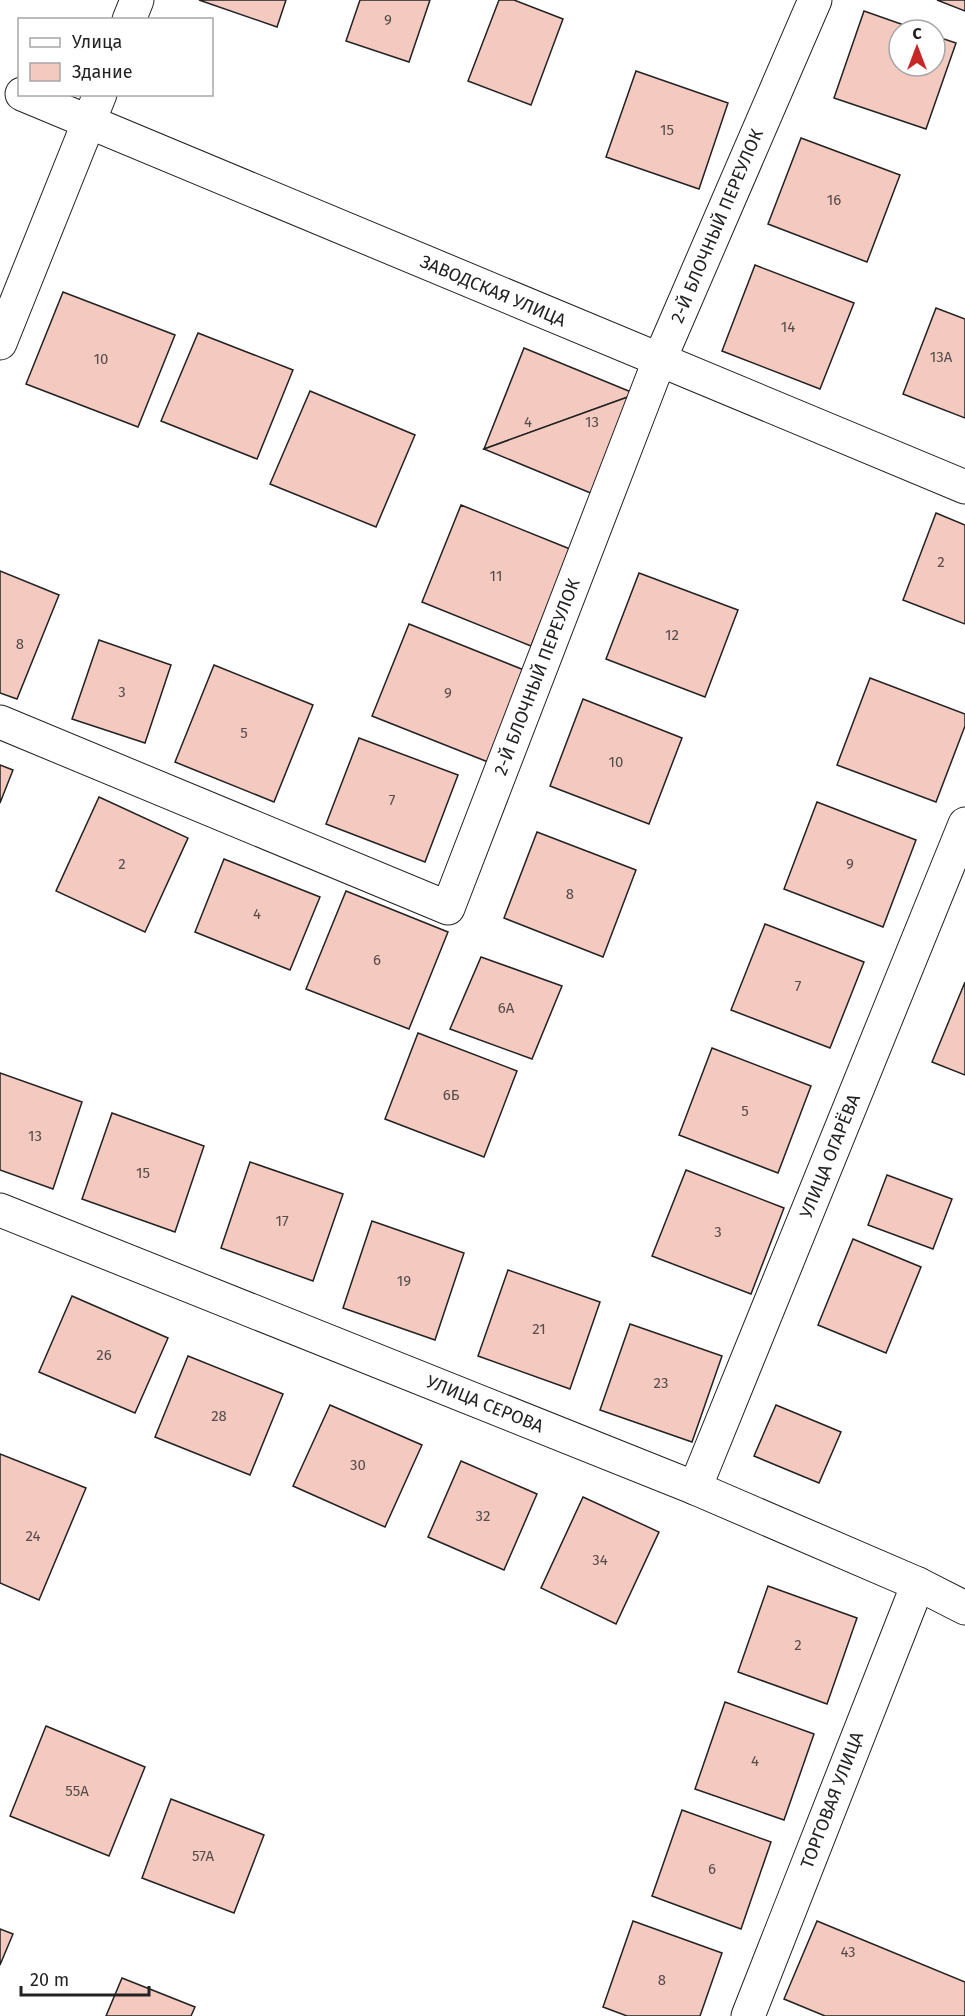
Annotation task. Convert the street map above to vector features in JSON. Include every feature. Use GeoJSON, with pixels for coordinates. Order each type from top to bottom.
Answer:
{"type":"FeatureCollection","features":[{"type":"Feature","properties":{"kind":"street"},"geometry":{"type":"LineString","coordinates":[[130,18],[137,0]]}},
{"type":"Feature","properties":{"kind":"street","name":"2-Й БЛОЧНЫЙ ПЕРЕУЛОК"},"geometry":{"type":"LineString","coordinates":[[0,722],[448,908],[659,361],[814,0]]}},
{"type":"Feature","properties":{"kind":"street","name":"ЗАВОДСКАЯ УЛИЦА"},"geometry":{"type":"LineString","coordinates":[[0,86],[18,93]]}},
{"type":"Feature","properties":{"kind":"street","name":"ЗАВОДСКАЯ УЛИЦА"},"geometry":{"type":"LineString","coordinates":[[32,96],[95,108],[659,361],[965,488]]}},
{"type":"Feature","properties":{"kind":"street"},"geometry":{"type":"LineString","coordinates":[[0,343],[95,108]]}},
{"type":"Feature","properties":{"kind":"street","name":"УЛИЦА ОГАРЁВА"},"geometry":{"type":"LineString","coordinates":[[695,1488],[965,824]]}},
{"type":"Feature","properties":{"kind":"street","name":"УЛИЦА СЕРОВА"},"geometry":{"type":"LineString","coordinates":[[0,1210],[695,1488],[918,1584],[965,1608]]}},
{"type":"Feature","properties":{"kind":"street","name":"ТОРГОВАЯ УЛИЦА"},"geometry":{"type":"LineString","coordinates":[[748,2016],[918,1584]]}},
{"type":"Feature","properties":{"kind":"building"},"geometry":{"type":"Polygon","coordinates":[[[199,0],[286,0],[277,27],[199,0]]]}},
{"type":"Feature","properties":{"kind":"building"},"geometry":{"type":"Polygon","coordinates":[[[360,0],[430,0],[409,62],[346,41],[360,0]]]}},
{"type":"Feature","properties":{"kind":"building"},"geometry":{"type":"Polygon","coordinates":[[[499,0],[514,0],[563,19],[531,105],[468,81],[499,0]]]}},
{"type":"Feature","properties":{"kind":"building"},"geometry":{"type":"Polygon","coordinates":[[[937,0],[965,0],[965,11],[937,0]]]}},
{"type":"Feature","properties":{"kind":"building"},"geometry":{"type":"Polygon","coordinates":[[[864,11],[887,19],[887,78],[944,78],[926,129],[834,98],[864,11]]]}},
{"type":"Feature","properties":{"kind":"building"},"geometry":{"type":"Polygon","coordinates":[[[947,40],[956,43],[947,69],[947,40]]]}},
{"type":"Feature","properties":{"kind":"building"},"geometry":{"type":"Polygon","coordinates":[[[636,71],[728,103],[699,189],[606,157],[636,71]]]}},
{"type":"Feature","properties":{"kind":"building"},"geometry":{"type":"Polygon","coordinates":[[[801,138],[900,175],[867,262],[768,224],[801,138]]]}},
{"type":"Feature","properties":{"kind":"building"},"geometry":{"type":"Polygon","coordinates":[[[755,265],[854,303],[820,389],[722,351],[755,265]]]}},
{"type":"Feature","properties":{"kind":"building"},"geometry":{"type":"Polygon","coordinates":[[[63,292],[175,335],[138,427],[26,384],[63,292]]]}},
{"type":"Feature","properties":{"kind":"building"},"geometry":{"type":"Polygon","coordinates":[[[936,308],[965,319],[965,418],[903,394],[936,308]]]}},
{"type":"Feature","properties":{"kind":"building"},"geometry":{"type":"Polygon","coordinates":[[[198,333],[293,370],[257,459],[161,421],[198,333]]]}},
{"type":"Feature","properties":{"kind":"building"},"geometry":{"type":"Polygon","coordinates":[[[524,348],[636,394],[484,449],[524,348]]]}},
{"type":"Feature","properties":{"kind":"building"},"geometry":{"type":"Polygon","coordinates":[[[310,391],[415,435],[376,527],[270,484],[310,391]]]}},
{"type":"Feature","properties":{"kind":"building"},"geometry":{"type":"Polygon","coordinates":[[[636,394],[593,494],[484,449],[636,394]]]}},
{"type":"Feature","properties":{"kind":"building"},"geometry":{"type":"Polygon","coordinates":[[[461,505],[570,549],[531,646],[422,602],[461,505]]]}},
{"type":"Feature","properties":{"kind":"building"},"geometry":{"type":"Polygon","coordinates":[[[936,513],[965,525],[965,624],[903,600],[936,513]]]}},
{"type":"Feature","properties":{"kind":"building"},"geometry":{"type":"Polygon","coordinates":[[[0,571],[59,595],[17,699],[0,693],[0,571]]]}},
{"type":"Feature","properties":{"kind":"building"},"geometry":{"type":"Polygon","coordinates":[[[639,573],[738,610],[705,697],[606,659],[639,573]]]}},
{"type":"Feature","properties":{"kind":"building"},"geometry":{"type":"Polygon","coordinates":[[[409,624],[524,670],[488,762],[372,716],[409,624]]]}},
{"type":"Feature","properties":{"kind":"building"},"geometry":{"type":"Polygon","coordinates":[[[99,640],[171,665],[145,743],[72,719],[99,640]]]}},
{"type":"Feature","properties":{"kind":"building"},"geometry":{"type":"Polygon","coordinates":[[[214,665],[313,705],[274,802],[175,762],[214,665]]]}},
{"type":"Feature","properties":{"kind":"building"},"geometry":{"type":"Polygon","coordinates":[[[870,678],[965,714],[965,726],[936,802],[837,765],[870,678]]]}},
{"type":"Feature","properties":{"kind":"building"},"geometry":{"type":"Polygon","coordinates":[[[583,699],[682,738],[649,824],[550,786],[583,699]]]}},
{"type":"Feature","properties":{"kind":"building"},"geometry":{"type":"Polygon","coordinates":[[[359,738],[458,775],[425,862],[326,824],[359,738]]]}},
{"type":"Feature","properties":{"kind":"building"},"geometry":{"type":"Polygon","coordinates":[[[0,765],[13,770],[0,803],[0,765]]]}},
{"type":"Feature","properties":{"kind":"building"},"geometry":{"type":"Polygon","coordinates":[[[99,797],[188,838],[145,932],[56,891],[99,797]]]}},
{"type":"Feature","properties":{"kind":"building"},"geometry":{"type":"Polygon","coordinates":[[[817,802],[916,840],[883,927],[784,889],[817,802]]]}},
{"type":"Feature","properties":{"kind":"building"},"geometry":{"type":"Polygon","coordinates":[[[537,832],[636,870],[603,957],[504,918],[537,832]]]}},
{"type":"Feature","properties":{"kind":"building"},"geometry":{"type":"Polygon","coordinates":[[[224,859],[320,897],[290,970],[195,932],[224,859]]]}},
{"type":"Feature","properties":{"kind":"building"},"geometry":{"type":"Polygon","coordinates":[[[346,891],[448,932],[409,1029],[306,989],[346,891]]]}},
{"type":"Feature","properties":{"kind":"building"},"geometry":{"type":"Polygon","coordinates":[[[765,924],[864,962],[830,1048],[731,1010],[765,924]]]}},
{"type":"Feature","properties":{"kind":"building"},"geometry":{"type":"Polygon","coordinates":[[[481,957],[562,986],[532,1059],[450,1029],[481,957]]]}},
{"type":"Feature","properties":{"kind":"building"},"geometry":{"type":"Polygon","coordinates":[[[965,982],[965,1075],[932,1062],[965,982]]]}},
{"type":"Feature","properties":{"kind":"building"},"geometry":{"type":"Polygon","coordinates":[[[418,1033],[517,1071],[484,1157],[385,1119],[418,1033]]]}},
{"type":"Feature","properties":{"kind":"building"},"geometry":{"type":"Polygon","coordinates":[[[712,1048],[811,1086],[778,1173],[679,1135],[712,1048]]]}},
{"type":"Feature","properties":{"kind":"building"},"geometry":{"type":"Polygon","coordinates":[[[0,1073],[82,1102],[53,1189],[0,1170],[0,1073]]]}},
{"type":"Feature","properties":{"kind":"building"},"geometry":{"type":"Polygon","coordinates":[[[112,1113],[204,1146],[175,1232],[82,1199],[112,1113]]]}},
{"type":"Feature","properties":{"kind":"building"},"geometry":{"type":"Polygon","coordinates":[[[250,1162],[343,1194],[313,1281],[221,1248],[250,1162]]]}},
{"type":"Feature","properties":{"kind":"building"},"geometry":{"type":"Polygon","coordinates":[[[686,1170],[784,1208],[751,1294],[652,1256],[686,1170]]]}},
{"type":"Feature","properties":{"kind":"building"},"geometry":{"type":"Polygon","coordinates":[[[887,1175],[952,1199],[933,1249],[868,1225],[887,1175]]]}},
{"type":"Feature","properties":{"kind":"building"},"geometry":{"type":"Polygon","coordinates":[[[372,1221],[464,1253],[435,1340],[343,1308],[372,1221]]]}},
{"type":"Feature","properties":{"kind":"building"},"geometry":{"type":"Polygon","coordinates":[[[853,1239],[921,1267],[886,1353],[818,1325],[853,1239]]]}},
{"type":"Feature","properties":{"kind":"building"},"geometry":{"type":"Polygon","coordinates":[[[508,1270],[600,1302],[570,1389],[478,1356],[508,1270]]]}},
{"type":"Feature","properties":{"kind":"building"},"geometry":{"type":"Polygon","coordinates":[[[72,1296],[168,1338],[135,1413],[39,1372],[72,1296]]]}},
{"type":"Feature","properties":{"kind":"building"},"geometry":{"type":"Polygon","coordinates":[[[630,1324],[722,1356],[692,1442],[600,1410],[630,1324]]]}},
{"type":"Feature","properties":{"kind":"building"},"geometry":{"type":"Polygon","coordinates":[[[188,1356],[283,1394],[250,1475],[155,1437],[188,1356]]]}},
{"type":"Feature","properties":{"kind":"building"},"geometry":{"type":"Polygon","coordinates":[[[330,1405],[422,1445],[385,1527],[293,1486],[330,1405]]]}},
{"type":"Feature","properties":{"kind":"building"},"geometry":{"type":"Polygon","coordinates":[[[776,1405],[841,1432],[819,1483],[754,1456],[776,1405]]]}},
{"type":"Feature","properties":{"kind":"building"},"geometry":{"type":"Polygon","coordinates":[[[0,1454],[86,1488],[39,1600],[0,1583],[0,1454]]]}},
{"type":"Feature","properties":{"kind":"building"},"geometry":{"type":"Polygon","coordinates":[[[461,1461],[537,1494],[504,1570],[428,1537],[461,1461]]]}},
{"type":"Feature","properties":{"kind":"building"},"geometry":{"type":"Polygon","coordinates":[[[583,1497],[659,1532],[616,1624],[541,1588],[583,1497]]]}},
{"type":"Feature","properties":{"kind":"building"},"geometry":{"type":"Polygon","coordinates":[[[768,1586],[857,1618],[827,1704],[738,1672],[768,1586]]]}},
{"type":"Feature","properties":{"kind":"building"},"geometry":{"type":"Polygon","coordinates":[[[725,1702],[814,1734],[784,1820],[695,1789],[725,1702]]]}},
{"type":"Feature","properties":{"kind":"building"},"geometry":{"type":"Polygon","coordinates":[[[46,1726],[145,1767],[109,1856],[10,1816],[46,1726]]]}},
{"type":"Feature","properties":{"kind":"building"},"geometry":{"type":"Polygon","coordinates":[[[171,1799],[264,1835],[234,1913],[142,1878],[171,1799]]]}},
{"type":"Feature","properties":{"kind":"building"},"geometry":{"type":"Polygon","coordinates":[[[682,1810],[771,1842],[741,1929],[652,1896],[682,1810]]]}},
{"type":"Feature","properties":{"kind":"building"},"geometry":{"type":"Polygon","coordinates":[[[633,1921],[722,1953],[700,2016],[627,2016],[603,2007],[633,1921]]]}},
{"type":"Feature","properties":{"kind":"building"},"geometry":{"type":"Polygon","coordinates":[[[817,1921],[965,1982],[965,2016],[825,2016],[784,1999],[817,1921]]]}},
{"type":"Feature","properties":{"kind":"building"},"geometry":{"type":"Polygon","coordinates":[[[0,1929],[13,1934],[0,1965],[0,1929]]]}},
{"type":"Feature","properties":{"kind":"building"},"geometry":{"type":"Polygon","coordinates":[[[122,1978],[195,2007],[191,2016],[106,2016],[122,1978]]]}}]}
